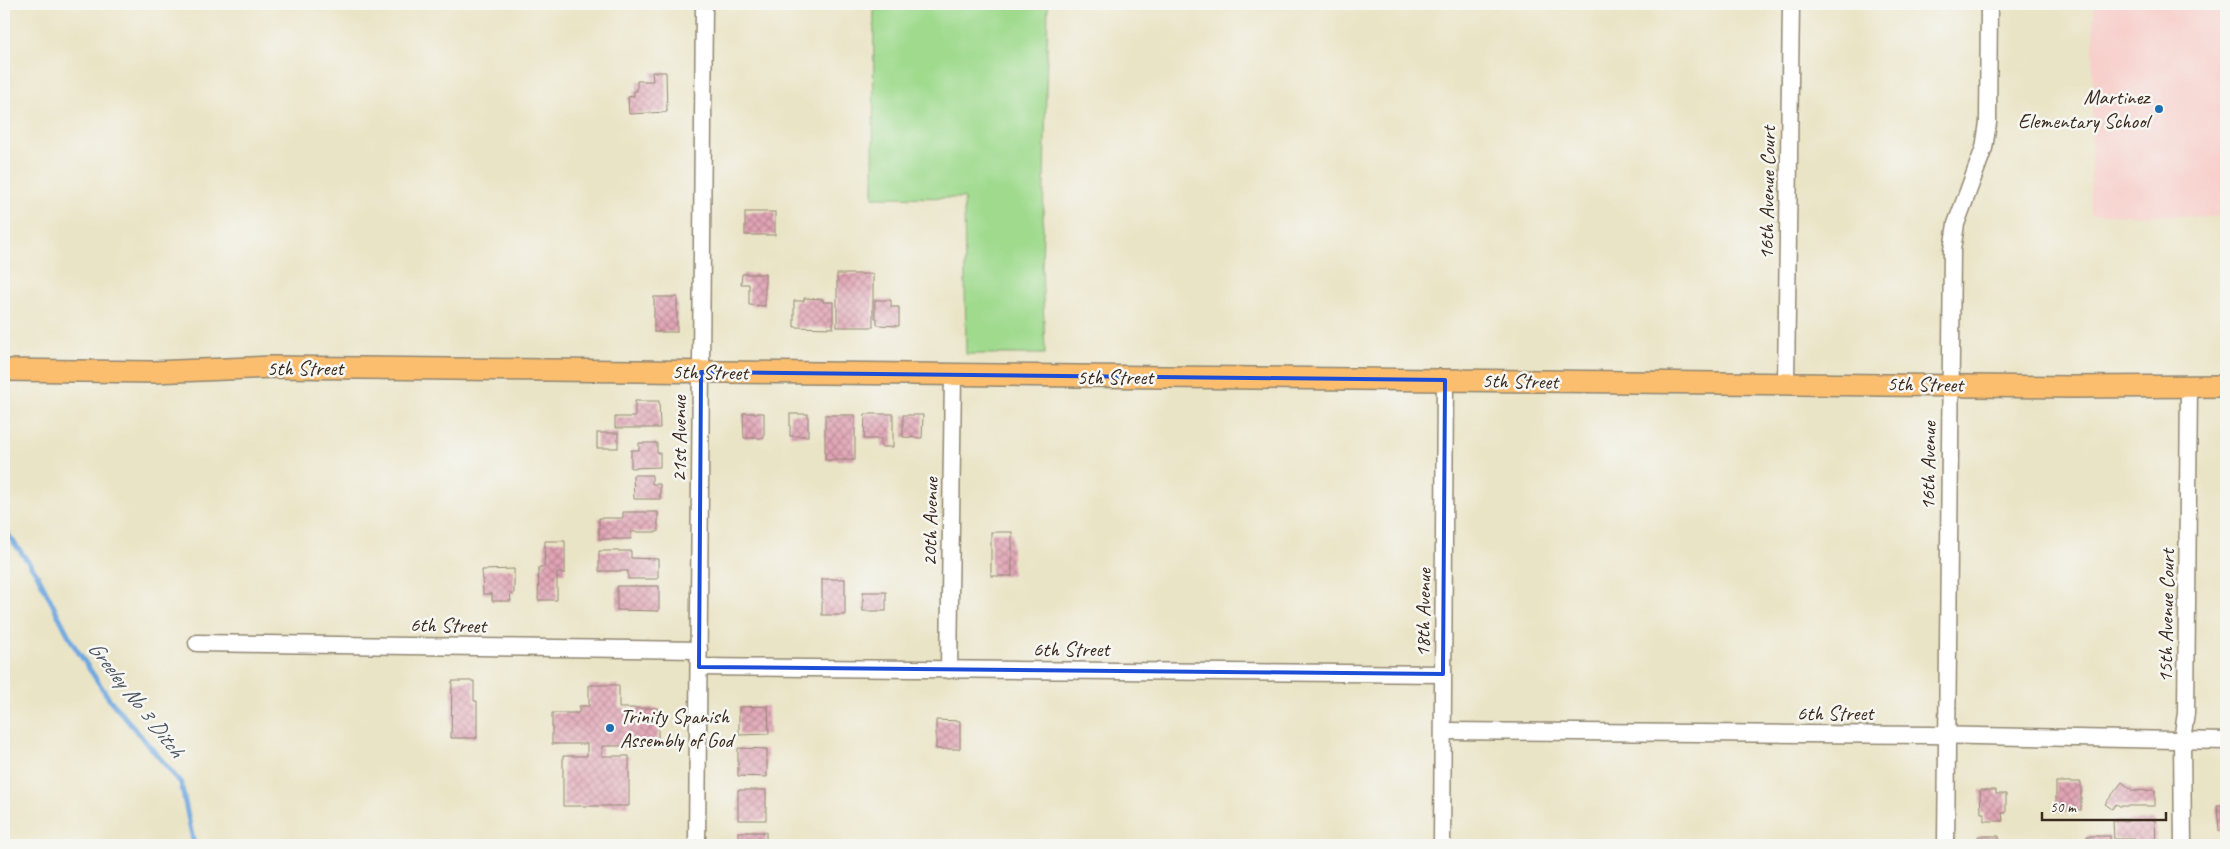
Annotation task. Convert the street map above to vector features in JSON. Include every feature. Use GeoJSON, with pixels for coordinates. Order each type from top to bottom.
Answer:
{"type":"FeatureCollection","features":[{"type":"Feature","properties":{"kind":"main road","name":"5th Street"},"geometry":{"type":"LineString","coordinates":[[4,370],[153,372],[274,367],[953,376],[1950,384],[2071,387],[2226,386]]}},
{"type":"Feature","properties":{"kind":"street","name":"21st Avenue"},"geometry":{"type":"LineString","coordinates":[[696,845],[704,4]]}},
{"type":"Feature","properties":{"kind":"street","name":"16th Avenue Court"},"geometry":{"type":"LineString","coordinates":[[1786,383],[1791,4]]}},
{"type":"Feature","properties":{"kind":"street","name":"16th Avenue"},"geometry":{"type":"LineString","coordinates":[[1946,845],[1945,735],[1952,250],[1956,224],[1984,148],[1988,124],[1989,4]]}},
{"type":"Feature","properties":{"kind":"street","name":"20th Avenue"},"geometry":{"type":"LineString","coordinates":[[948,670],[953,376]]}},
{"type":"Feature","properties":{"kind":"street","name":"18th Avenue"},"geometry":{"type":"LineString","coordinates":[[1442,845],[1445,380]]}},
{"type":"Feature","properties":{"kind":"street","name":"15th Avenue Court"},"geometry":{"type":"LineString","coordinates":[[2183,845],[2182,740],[2186,713],[2189,386]]}},
{"type":"Feature","properties":{"kind":"street","name":"6th Street"},"geometry":{"type":"LineString","coordinates":[[197,643],[699,650]]}},
{"type":"Feature","properties":{"kind":"street","name":"6th Street"},"geometry":{"type":"LineString","coordinates":[[699,667],[1443,674]]}},
{"type":"Feature","properties":{"kind":"street","name":"6th Street"},"geometry":{"type":"LineString","coordinates":[[1444,731],[1945,735],[2226,741]]}},
{"type":"Feature","properties":{"kind":"highlighted area"},"geometry":{"type":"Polygon","coordinates":[[[701,372],[1445,380],[1443,674],[699,667],[701,372]]]}},
{"type":"Feature","properties":{"kind":"shaded area","name":"Martinez Elementary School"},"geometry":{"type":"Polygon","coordinates":[[[2094,4],[2226,4],[2226,217],[2090,214],[2094,4]]]}},
{"type":"Feature","properties":{"kind":"green space"},"geometry":{"type":"Polygon","coordinates":[[[874,4],[1048,4],[1042,269],[1045,354],[966,354],[964,198],[873,197],[874,4]]]}},
{"type":"Feature","properties":{"kind":"building"},"geometry":{"type":"Polygon","coordinates":[[[652,72],[666,72],[667,112],[629,114],[628,97],[634,96],[634,91],[637,91],[637,81],[653,81],[652,72]]]}},
{"type":"Feature","properties":{"kind":"building"},"geometry":{"type":"Polygon","coordinates":[[[745,212],[775,212],[775,235],[745,235],[745,212]]]}},
{"type":"Feature","properties":{"kind":"building"},"geometry":{"type":"Polygon","coordinates":[[[742,274],[765,274],[765,306],[749,305],[749,284],[741,284],[742,274]]]}},
{"type":"Feature","properties":{"kind":"building"},"geometry":{"type":"Polygon","coordinates":[[[837,274],[873,274],[873,327],[837,327],[837,274]]]}},
{"type":"Feature","properties":{"kind":"building"},"geometry":{"type":"Polygon","coordinates":[[[654,297],[677,297],[677,332],[654,332],[654,297]]]}},
{"type":"Feature","properties":{"kind":"building"},"geometry":{"type":"Polygon","coordinates":[[[804,298],[823,299],[823,302],[833,302],[833,328],[794,327],[794,301],[804,301],[804,298]]]}},
{"type":"Feature","properties":{"kind":"building"},"geometry":{"type":"Polygon","coordinates":[[[875,300],[891,300],[891,307],[899,307],[899,326],[877,325],[875,300]]]}},
{"type":"Feature","properties":{"kind":"building"},"geometry":{"type":"Polygon","coordinates":[[[635,401],[659,401],[660,428],[615,428],[615,417],[635,417],[635,401]]]}},
{"type":"Feature","properties":{"kind":"building"},"geometry":{"type":"Polygon","coordinates":[[[743,413],[764,413],[764,438],[744,438],[743,413]]]}},
{"type":"Feature","properties":{"kind":"building"},"geometry":{"type":"Polygon","coordinates":[[[790,414],[808,414],[808,436],[790,436],[790,414]]]}},
{"type":"Feature","properties":{"kind":"building"},"geometry":{"type":"Polygon","coordinates":[[[865,414],[893,414],[893,447],[881,447],[881,439],[864,439],[865,414]]]}},
{"type":"Feature","properties":{"kind":"building"},"geometry":{"type":"Polygon","coordinates":[[[825,415],[855,415],[855,460],[825,460],[825,415]]]}},
{"type":"Feature","properties":{"kind":"building"},"geometry":{"type":"Polygon","coordinates":[[[903,415],[923,415],[922,438],[903,437],[903,415]]]}},
{"type":"Feature","properties":{"kind":"building"},"geometry":{"type":"Polygon","coordinates":[[[597,433],[618,433],[618,448],[597,448],[597,433]]]}},
{"type":"Feature","properties":{"kind":"building"},"geometry":{"type":"Polygon","coordinates":[[[639,443],[657,443],[657,453],[660,453],[660,467],[631,468],[631,450],[639,450],[639,443]]]}},
{"type":"Feature","properties":{"kind":"building"},"geometry":{"type":"Polygon","coordinates":[[[633,475],[652,475],[652,484],[660,484],[660,499],[634,499],[633,475]]]}},
{"type":"Feature","properties":{"kind":"building"},"geometry":{"type":"Polygon","coordinates":[[[623,512],[658,512],[658,532],[631,532],[631,539],[599,539],[599,518],[623,518],[623,512]]]}},
{"type":"Feature","properties":{"kind":"building"},"geometry":{"type":"Polygon","coordinates":[[[991,532],[1012,532],[1012,576],[991,576],[991,532]]]}},
{"type":"Feature","properties":{"kind":"building"},"geometry":{"type":"Polygon","coordinates":[[[545,541],[565,541],[565,573],[557,573],[557,600],[538,600],[539,567],[544,567],[545,541]]]}},
{"type":"Feature","properties":{"kind":"building"},"geometry":{"type":"Polygon","coordinates":[[[599,551],[631,551],[631,558],[658,559],[658,579],[628,579],[628,571],[599,571],[599,551]]]}},
{"type":"Feature","properties":{"kind":"building"},"geometry":{"type":"Polygon","coordinates":[[[514,569],[514,594],[510,594],[511,601],[492,601],[492,594],[483,594],[482,570],[514,569]]]}},
{"type":"Feature","properties":{"kind":"building"},"geometry":{"type":"Polygon","coordinates":[[[822,579],[845,579],[845,615],[822,615],[822,579]]]}},
{"type":"Feature","properties":{"kind":"building"},"geometry":{"type":"Polygon","coordinates":[[[617,586],[659,586],[659,611],[617,610],[617,586]]]}},
{"type":"Feature","properties":{"kind":"building"},"geometry":{"type":"Polygon","coordinates":[[[863,592],[886,592],[886,611],[863,611],[863,592]]]}},
{"type":"Feature","properties":{"kind":"building"},"geometry":{"type":"Polygon","coordinates":[[[452,681],[474,681],[474,701],[477,701],[477,738],[451,738],[452,681]]]}},
{"type":"Feature","properties":{"kind":"building"},"geometry":{"type":"Polygon","coordinates":[[[589,685],[619,685],[619,708],[658,708],[658,746],[602,746],[602,756],[629,756],[629,806],[563,806],[563,756],[587,756],[587,744],[552,744],[552,713],[579,713],[579,706],[589,706],[589,685]]]}},
{"type":"Feature","properties":{"kind":"building"},"geometry":{"type":"Polygon","coordinates":[[[768,706],[769,734],[739,735],[739,707],[768,706]]]}},
{"type":"Feature","properties":{"kind":"building"},"geometry":{"type":"Polygon","coordinates":[[[936,720],[960,721],[960,749],[936,749],[936,720]]]}},
{"type":"Feature","properties":{"kind":"building"},"geometry":{"type":"Polygon","coordinates":[[[738,748],[767,749],[767,777],[738,776],[738,748]]]}},
{"type":"Feature","properties":{"kind":"building"},"geometry":{"type":"Polygon","coordinates":[[[2056,782],[2081,782],[2081,810],[2056,810],[2056,782]]]}},
{"type":"Feature","properties":{"kind":"building"},"geometry":{"type":"Polygon","coordinates":[[[2122,782],[2133,791],[2155,790],[2155,806],[2120,806],[2116,804],[2112,809],[2105,804],[2122,782]]]}},
{"type":"Feature","properties":{"kind":"building"},"geometry":{"type":"Polygon","coordinates":[[[738,790],[766,790],[766,820],[738,820],[738,790]]]}},
{"type":"Feature","properties":{"kind":"building"},"geometry":{"type":"Polygon","coordinates":[[[1980,790],[1996,790],[1996,794],[2006,794],[2006,813],[2002,813],[2003,821],[1984,821],[1984,813],[1981,813],[1980,790]]]}},
{"type":"Feature","properties":{"kind":"building"},"geometry":{"type":"Polygon","coordinates":[[[2217,805],[2226,805],[2226,831],[2219,831],[2217,805]]]}},
{"type":"Feature","properties":{"kind":"building"},"geometry":{"type":"Polygon","coordinates":[[[2155,820],[2156,844],[2135,844],[2135,839],[2114,839],[2113,821],[2155,820]]]}},
{"type":"Feature","properties":{"kind":"building"},"geometry":{"type":"Polygon","coordinates":[[[738,832],[766,832],[766,845],[738,845],[738,832]]]}},
{"type":"Feature","properties":{"kind":"building"},"geometry":{"type":"Polygon","coordinates":[[[1978,836],[1999,836],[1999,845],[1979,845],[1978,836]]]}},
{"type":"Feature","properties":{"kind":"building"},"geometry":{"type":"Polygon","coordinates":[[[2087,836],[2110,836],[2110,845],[2087,845],[2087,836]]]}},
{"type":"Feature","properties":{"kind":"waterway","name":"Greeley No 3 Ditch"},"geometry":{"type":"LineString","coordinates":[[4,529],[37,574],[73,644],[110,700],[181,783],[194,845]]}},
{"type":"Feature","properties":{"kind":"place","name":"Martinez Elementary School"},"geometry":{"type":"Point","coordinates":[2159,109]}},
{"type":"Feature","properties":{"kind":"place","name":"Trinity Spanish Assembly of God"},"geometry":{"type":"Point","coordinates":[610,728]}}]}
